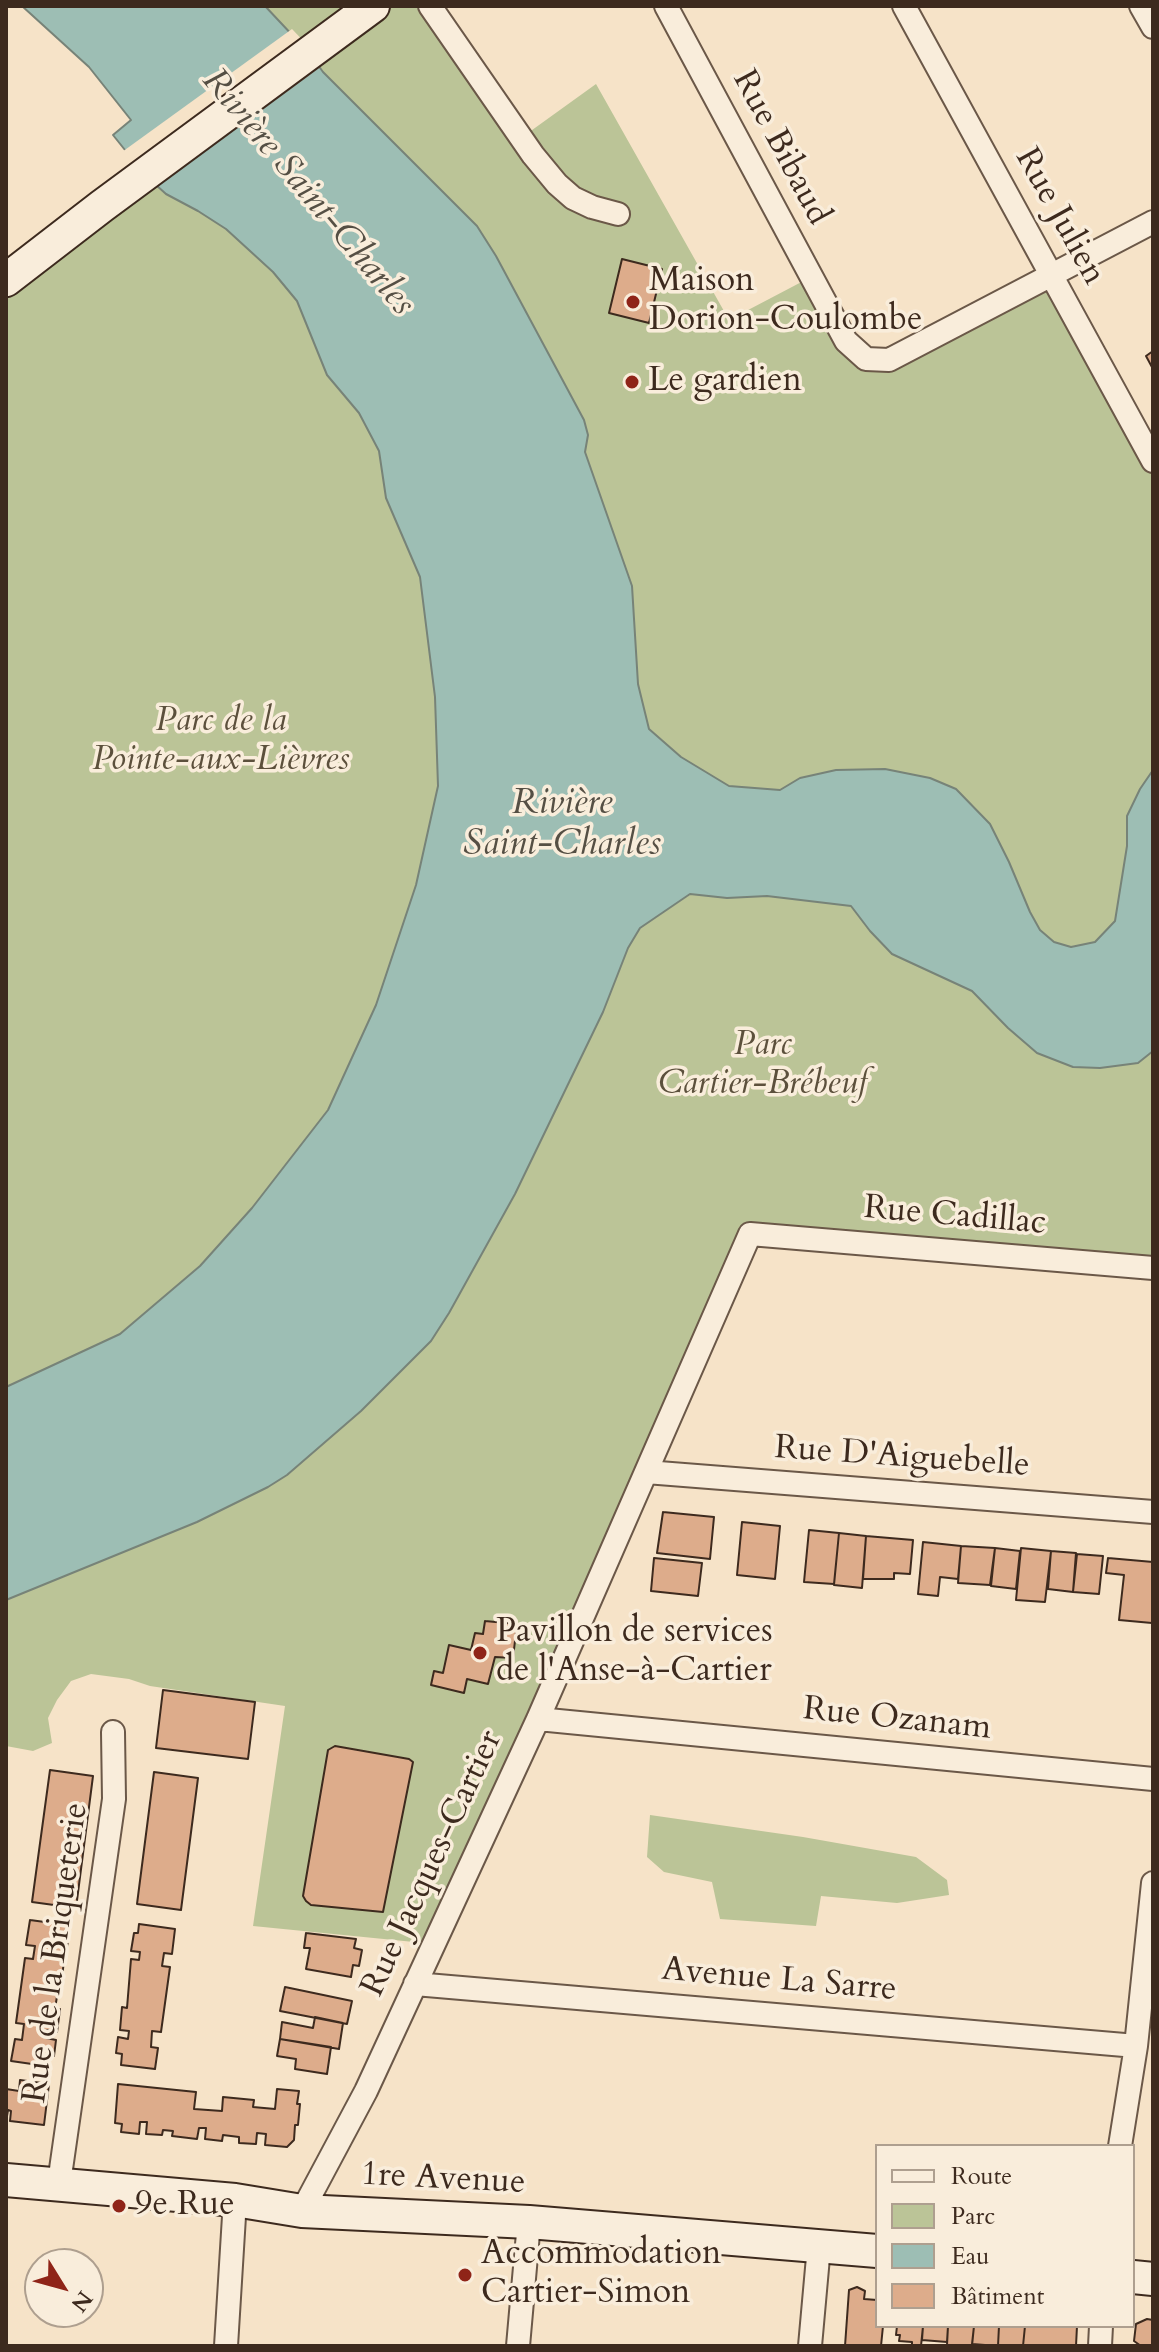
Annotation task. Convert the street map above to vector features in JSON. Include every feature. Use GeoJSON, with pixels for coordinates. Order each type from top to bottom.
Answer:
{"type":"FeatureCollection","features":[{"type":"Feature","properties":{"kind":"street"},"geometry":{"type":"LineString","coordinates":[[6,280],[373,6]]}},
{"type":"Feature","properties":{"kind":"street"},"geometry":{"type":"LineString","coordinates":[[430,6],[527,147],[557,184],[573,198],[618,214]]}},
{"type":"Feature","properties":{"kind":"street","name":"Rue Bibaud"},"geometry":{"type":"LineString","coordinates":[[666,6],[846,341],[866,359],[889,360],[1052,273]]}},
{"type":"Feature","properties":{"kind":"street","name":"Rue Julien"},"geometry":{"type":"LineString","coordinates":[[904,6],[1153,461]]}},
{"type":"Feature","properties":{"kind":"street"},"geometry":{"type":"LineString","coordinates":[[1141,6],[1153,27]]}},
{"type":"Feature","properties":{"kind":"street"},"geometry":{"type":"LineString","coordinates":[[1052,273],[1153,222]]}},
{"type":"Feature","properties":{"kind":"street","name":"Rue Cadillac"},"geometry":{"type":"LineString","coordinates":[[750,1234],[1153,1268]]}},
{"type":"Feature","properties":{"kind":"street","name":"Rue Jacques-Cartier"},"geometry":{"type":"LineString","coordinates":[[302,2211],[366,2091],[538,1719],[750,1234]]}},
{"type":"Feature","properties":{"kind":"street","name":"Rue D'Aiguebelle"},"geometry":{"type":"LineString","coordinates":[[646,1472],[1153,1512]]}},
{"type":"Feature","properties":{"kind":"street","name":"Rue Ozanam"},"geometry":{"type":"LineString","coordinates":[[538,1719],[1153,1779]]}},
{"type":"Feature","properties":{"kind":"street","name":"Rue de la Briqueterie"},"geometry":{"type":"LineString","coordinates":[[59,2183],[114,1799],[113,1732]]}},
{"type":"Feature","properties":{"kind":"street"},"geometry":{"type":"LineString","coordinates":[[1120,2144],[1148,1974],[1153,1883]]}},
{"type":"Feature","properties":{"kind":"street","name":"Avenue La Sarre"},"geometry":{"type":"LineString","coordinates":[[415,1984],[1136,2046]]}},
{"type":"Feature","properties":{"kind":"street","name":"1re Avenue"},"geometry":{"type":"LineString","coordinates":[[6,2180],[235,2200],[302,2211],[529,2222],[875,2251]]}},
{"type":"Feature","properties":{"kind":"street"},"geometry":{"type":"LineString","coordinates":[[226,2346],[235,2200]]}},
{"type":"Feature","properties":{"kind":"street"},"geometry":{"type":"LineString","coordinates":[[518,2346],[529,2222]]}},
{"type":"Feature","properties":{"kind":"street"},"geometry":{"type":"LineString","coordinates":[[810,2346],[819,2246]]}},
{"type":"Feature","properties":{"kind":"green space"},"geometry":{"type":"Polygon","coordinates":[[[265,6],[430,6],[521,138],[596,84],[729,320],[811,277],[866,358],[1052,273],[1153,461],[1153,770],[1127,816],[1127,846],[1115,921],[1095,942],[1071,947],[1054,942],[1040,930],[990,824],[800,778],[780,790],[729,786],[681,757],[649,729],[638,684],[632,586],[585,452],[588,435],[580,412],[496,256],[265,6]]]}},
{"type":"Feature","properties":{"kind":"green space","name":"Parc de la Pointe-aux-Lièvres"},"geometry":{"type":"Polygon","coordinates":[[[145,175],[226,229],[273,272],[297,301],[327,375],[359,413],[379,451],[386,498],[420,577],[435,697],[438,786],[417,885],[376,1005],[328,1110],[252,1208],[200,1266],[120,1334],[6,1387],[6,280],[145,175]]]}},
{"type":"Feature","properties":{"kind":"green space","name":"Parc Cartier-Brébeuf"},"geometry":{"type":"Polygon","coordinates":[[[691,894],[727,898],[767,896],[851,906],[892,954],[972,991],[1037,1053],[1073,1067],[1100,1068],[1138,1063],[1153,1051],[1153,1268],[750,1234],[434,1944],[253,1926],[285,1706],[91,1674],[71,1681],[57,1700],[48,1718],[52,1743],[33,1751],[6,1746],[6,1600],[197,1522],[268,1487],[287,1475],[361,1411],[431,1341],[515,1194],[603,1012],[628,948],[640,928],[691,894]]]}},
{"type":"Feature","properties":{"kind":"green space"},"geometry":{"type":"Polygon","coordinates":[[[650,1815],[916,1857],[947,1880],[949,1895],[897,1903],[821,1896],[816,1926],[720,1919],[712,1882],[664,1872],[647,1857],[650,1815]]]}},
{"type":"Feature","properties":{"kind":"water","name":"Rivière Saint-Charles"},"geometry":{"type":"Polygon","coordinates":[[[22,6],[265,6],[323,72],[477,226],[584,420],[588,435],[585,452],[632,586],[638,684],[649,729],[681,757],[729,786],[780,790],[800,778],[836,770],[885,769],[930,778],[956,789],[990,824],[1040,930],[1054,942],[1071,947],[1095,942],[1115,921],[1127,846],[1127,816],[1153,770],[1153,1051],[1138,1063],[1100,1068],[1073,1067],[1037,1053],[972,991],[892,954],[851,906],[767,896],[727,898],[690,894],[640,928],[628,948],[603,1012],[515,1194],[431,1341],[361,1411],[287,1475],[268,1487],[197,1522],[6,1600],[6,1387],[120,1334],[200,1266],[252,1208],[328,1110],[376,1005],[416,885],[438,786],[435,697],[420,577],[386,498],[379,451],[359,413],[327,375],[297,301],[273,272],[226,229],[166,194],[145,175],[113,135],[131,120],[89,67],[22,6]]]}},
{"type":"Feature","properties":{"kind":"pier"},"geometry":{"type":"Polygon","coordinates":[[[292,29],[323,65],[154,189],[122,152],[292,29]]]}},
{"type":"Feature","properties":{"kind":"building","name":"Maison Dorion-Coulombe"},"geometry":{"type":"Polygon","coordinates":[[[622,259],[662,269],[649,323],[609,313],[622,259]]]}},
{"type":"Feature","properties":{"kind":"building"},"geometry":{"type":"Polygon","coordinates":[[[1153,351],[1153,369],[1146,356],[1153,351]]]}},
{"type":"Feature","properties":{"kind":"building"},"geometry":{"type":"Polygon","coordinates":[[[663,1512],[714,1517],[710,1559],[657,1553],[663,1512]]]}},
{"type":"Feature","properties":{"kind":"building"},"geometry":{"type":"Polygon","coordinates":[[[742,1522],[780,1526],[775,1579],[737,1575],[742,1522]]]}},
{"type":"Feature","properties":{"kind":"building"},"geometry":{"type":"Polygon","coordinates":[[[809,1530],[839,1533],[834,1584],[804,1582],[809,1530]]]}},
{"type":"Feature","properties":{"kind":"building"},"geometry":{"type":"Polygon","coordinates":[[[839,1533],[866,1536],[862,1588],[834,1585],[839,1533]]]}},
{"type":"Feature","properties":{"kind":"building"},"geometry":{"type":"Polygon","coordinates":[[[866,1536],[913,1540],[910,1574],[894,1573],[894,1579],[863,1579],[866,1536]]]}},
{"type":"Feature","properties":{"kind":"building"},"geometry":{"type":"Polygon","coordinates":[[[923,1542],[961,1546],[958,1579],[940,1577],[938,1596],[918,1594],[923,1542]]]}},
{"type":"Feature","properties":{"kind":"building"},"geometry":{"type":"Polygon","coordinates":[[[961,1546],[995,1548],[990,1585],[958,1583],[961,1546]]]}},
{"type":"Feature","properties":{"kind":"building"},"geometry":{"type":"Polygon","coordinates":[[[995,1548],[1020,1551],[1016,1589],[991,1586],[995,1548]]]}},
{"type":"Feature","properties":{"kind":"building"},"geometry":{"type":"Polygon","coordinates":[[[1021,1548],[1051,1551],[1045,1602],[1016,1600],[1021,1548]]]}},
{"type":"Feature","properties":{"kind":"building"},"geometry":{"type":"Polygon","coordinates":[[[1051,1551],[1076,1553],[1073,1592],[1048,1589],[1051,1551]]]}},
{"type":"Feature","properties":{"kind":"building"},"geometry":{"type":"Polygon","coordinates":[[[1077,1554],[1103,1556],[1099,1594],[1073,1592],[1077,1554]]]}},
{"type":"Feature","properties":{"kind":"building"},"geometry":{"type":"Polygon","coordinates":[[[654,1558],[702,1563],[698,1596],[651,1591],[654,1558]]]}},
{"type":"Feature","properties":{"kind":"building"},"geometry":{"type":"Polygon","coordinates":[[[1108,1558],[1153,1562],[1152,1623],[1119,1620],[1124,1575],[1106,1573],[1108,1558]]]}},
{"type":"Feature","properties":{"kind":"building","name":"Pavillon de services de l'Anse-à-Cartier"},"geometry":{"type":"Polygon","coordinates":[[[485,1621],[517,1624],[513,1658],[495,1657],[488,1684],[467,1679],[464,1693],[431,1685],[434,1671],[443,1673],[449,1645],[471,1650],[475,1633],[483,1634],[485,1621]]]}},
{"type":"Feature","properties":{"kind":"building"},"geometry":{"type":"Polygon","coordinates":[[[163,1690],[255,1702],[248,1759],[156,1748],[163,1690]]]}},
{"type":"Feature","properties":{"kind":"building"},"geometry":{"type":"Polygon","coordinates":[[[335,1746],[413,1762],[383,1912],[311,1905],[303,1896],[328,1750],[335,1746]]]}},
{"type":"Feature","properties":{"kind":"building"},"geometry":{"type":"Polygon","coordinates":[[[50,1770],[93,1776],[76,1908],[32,1902],[50,1770]]]}},
{"type":"Feature","properties":{"kind":"building"},"geometry":{"type":"Polygon","coordinates":[[[154,1772],[198,1778],[181,1910],[137,1904],[154,1772]]]}},
{"type":"Feature","properties":{"kind":"building"},"geometry":{"type":"Polygon","coordinates":[[[30,1920],[67,1925],[65,1934],[69,1934],[66,1953],[58,1952],[57,1959],[64,1961],[55,2009],[60,2009],[57,2032],[47,2030],[46,2038],[56,2040],[54,2056],[47,2055],[46,2066],[11,2061],[15,2039],[22,2040],[24,2024],[16,2023],[25,1958],[33,1959],[35,1946],[26,1945],[30,1920]]]}},
{"type":"Feature","properties":{"kind":"building"},"geometry":{"type":"Polygon","coordinates":[[[139,1924],[175,1929],[172,1954],[164,1953],[162,1966],[170,1967],[161,2032],[152,2031],[151,2047],[158,2048],[155,2069],[121,2065],[122,2054],[116,2053],[118,2037],[128,2039],[129,2031],[120,2030],[122,2007],[127,2008],[131,1959],[139,1960],[140,1952],[131,1951],[139,1924]]]}},
{"type":"Feature","properties":{"kind":"building"},"geometry":{"type":"Polygon","coordinates":[[[306,1933],[356,1939],[354,1948],[362,1950],[359,1966],[353,1965],[351,1977],[306,1969],[310,1948],[304,1948],[306,1933]]]}},
{"type":"Feature","properties":{"kind":"building"},"geometry":{"type":"Polygon","coordinates":[[[285,1987],[352,2001],[347,2024],[280,2011],[285,1987]]]}},
{"type":"Feature","properties":{"kind":"building"},"geometry":{"type":"Polygon","coordinates":[[[315,2017],[343,2023],[339,2049],[280,2039],[282,2022],[313,2028],[315,2017]]]}},
{"type":"Feature","properties":{"kind":"building"},"geometry":{"type":"Polygon","coordinates":[[[280,2039],[331,2047],[327,2074],[295,2069],[296,2059],[277,2056],[280,2039]]]}},
{"type":"Feature","properties":{"kind":"building"},"geometry":{"type":"Polygon","coordinates":[[[20,2080],[49,2084],[44,2125],[10,2121],[11,2111],[8,2110],[6,2122],[6,2089],[19,2091],[20,2080]]]}},
{"type":"Feature","properties":{"kind":"building"},"geometry":{"type":"Polygon","coordinates":[[[118,2084],[196,2092],[194,2109],[222,2111],[223,2097],[254,2100],[253,2107],[275,2109],[277,2089],[299,2091],[298,2125],[295,2125],[294,2140],[287,2147],[265,2145],[266,2134],[257,2133],[256,2144],[239,2143],[239,2137],[223,2135],[222,2141],[205,2139],[206,2128],[199,2128],[197,2139],[172,2136],[173,2131],[163,2130],[162,2135],[146,2134],[147,2122],[140,2122],[139,2134],[121,2132],[122,2124],[115,2123],[118,2084]]]}},
{"type":"Feature","properties":{"kind":"building"},"geometry":{"type":"Polygon","coordinates":[[[857,2287],[865,2291],[864,2299],[875,2300],[875,2328],[883,2328],[881,2346],[845,2346],[849,2290],[857,2287]]]}},
{"type":"Feature","properties":{"kind":"building"},"geometry":{"type":"Polygon","coordinates":[[[1153,2320],[1153,2346],[1141,2346],[1134,2341],[1136,2324],[1153,2320]]]}},
{"type":"Feature","properties":{"kind":"building"},"geometry":{"type":"Polygon","coordinates":[[[897,2328],[923,2328],[921,2346],[899,2341],[900,2335],[896,2335],[897,2328]]]}},
{"type":"Feature","properties":{"kind":"building"},"geometry":{"type":"Polygon","coordinates":[[[923,2328],[948,2328],[947,2342],[922,2340],[923,2328]]]}},
{"type":"Feature","properties":{"kind":"building"},"geometry":{"type":"Polygon","coordinates":[[[948,2328],[974,2328],[972,2346],[947,2345],[948,2328]]]}},
{"type":"Feature","properties":{"kind":"building"},"geometry":{"type":"Polygon","coordinates":[[[974,2328],[999,2328],[998,2346],[972,2344],[974,2328]]]}},
{"type":"Feature","properties":{"kind":"building"},"geometry":{"type":"Polygon","coordinates":[[[999,2328],[1025,2328],[1023,2346],[998,2346],[999,2328]]]}},
{"type":"Feature","properties":{"kind":"building"},"geometry":{"type":"Polygon","coordinates":[[[1025,2328],[1077,2328],[1076,2346],[1023,2346],[1025,2328]]]}},
{"type":"Feature","properties":{"kind":"place","name":"Maison Dorion-Coulombe"},"geometry":{"type":"Point","coordinates":[633,302]}},
{"type":"Feature","properties":{"kind":"place","name":"Le gardien"},"geometry":{"type":"Point","coordinates":[632,382]}},
{"type":"Feature","properties":{"kind":"place","name":"Pavillon de services de l'Anse-à-Cartier"},"geometry":{"type":"Point","coordinates":[480,1653]}},
{"type":"Feature","properties":{"kind":"place","name":"9e Rue"},"geometry":{"type":"Point","coordinates":[119,2206]}},
{"type":"Feature","properties":{"kind":"place","name":"Accommodation Cartier-Simon"},"geometry":{"type":"Point","coordinates":[465,2275]}}]}
